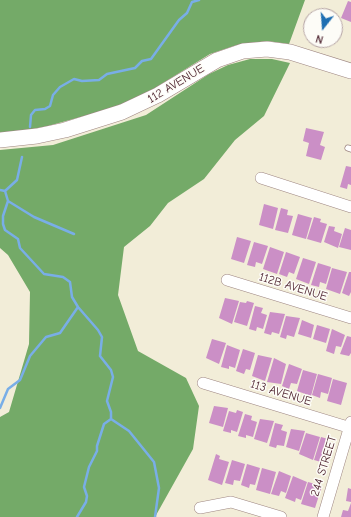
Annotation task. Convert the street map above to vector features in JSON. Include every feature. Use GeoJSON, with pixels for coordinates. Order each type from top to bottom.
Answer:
{"type":"FeatureCollection","features":[{"type":"Feature","properties":{"kind":"main road","name":"112 AVENUE"},"geometry":{"type":"LineString","coordinates":[[0,140],[37,136],[65,130],[122,112],[158,95],[212,62],[243,51],[268,49],[290,52],[351,71]]}},
{"type":"Feature","properties":{"kind":"street"},"geometry":{"type":"LineString","coordinates":[[261,178],[351,207]]}},
{"type":"Feature","properties":{"kind":"street","name":"112B AVENUE"},"geometry":{"type":"LineString","coordinates":[[227,280],[351,318]]}},
{"type":"Feature","properties":{"kind":"street","name":"113 AVENUE"},"geometry":{"type":"LineString","coordinates":[[203,383],[350,426]]}},
{"type":"Feature","properties":{"kind":"street","name":"244 STREET"},"geometry":{"type":"LineString","coordinates":[[323,517],[350,426]]}},
{"type":"Feature","properties":{"kind":"street"},"geometry":{"type":"LineString","coordinates":[[200,508],[231,502],[281,517]]}},
{"type":"Feature","properties":{"kind":"green space"},"geometry":{"type":"Polygon","coordinates":[[[0,0],[305,0],[289,44],[267,41],[237,45],[210,54],[133,100],[106,110],[48,126],[23,131],[0,133],[0,0]]]}},
{"type":"Feature","properties":{"kind":"green space"},"geometry":{"type":"Polygon","coordinates":[[[250,59],[272,59],[290,63],[264,116],[235,140],[204,179],[168,203],[150,226],[124,247],[118,295],[138,351],[186,378],[199,406],[193,449],[155,517],[0,517],[0,417],[9,412],[29,344],[30,292],[8,255],[0,248],[0,150],[53,145],[146,115],[209,74],[228,65],[250,59]]]}},
{"type":"Feature","properties":{"kind":"building"},"geometry":{"type":"Polygon","coordinates":[[[348,1],[351,2],[351,22],[343,19],[343,13],[348,1]]]}},
{"type":"Feature","properties":{"kind":"building"},"geometry":{"type":"Polygon","coordinates":[[[306,128],[324,132],[320,145],[325,147],[321,160],[306,156],[309,143],[303,141],[306,128]]]}},
{"type":"Feature","properties":{"kind":"building"},"geometry":{"type":"Polygon","coordinates":[[[346,166],[351,167],[351,185],[348,184],[347,189],[340,187],[346,166]]]}},
{"type":"Feature","properties":{"kind":"building"},"geometry":{"type":"Polygon","coordinates":[[[264,204],[278,208],[273,229],[259,225],[264,204]]]}},
{"type":"Feature","properties":{"kind":"building"},"geometry":{"type":"Polygon","coordinates":[[[281,208],[288,210],[287,215],[293,216],[288,233],[275,230],[281,208]]]}},
{"type":"Feature","properties":{"kind":"building"},"geometry":{"type":"Polygon","coordinates":[[[298,214],[312,218],[306,239],[292,235],[298,214]]]}},
{"type":"Feature","properties":{"kind":"building"},"geometry":{"type":"Polygon","coordinates":[[[314,217],[321,219],[320,222],[327,224],[321,243],[307,239],[314,217]]]}},
{"type":"Feature","properties":{"kind":"building"},"geometry":{"type":"Polygon","coordinates":[[[329,226],[335,227],[334,231],[342,234],[338,248],[324,242],[329,226]]]}},
{"type":"Feature","properties":{"kind":"building"},"geometry":{"type":"Polygon","coordinates":[[[345,228],[351,230],[351,250],[339,247],[345,228]]]}},
{"type":"Feature","properties":{"kind":"building"},"geometry":{"type":"Polygon","coordinates":[[[237,237],[251,241],[244,263],[231,259],[237,237]]]}},
{"type":"Feature","properties":{"kind":"building"},"geometry":{"type":"Polygon","coordinates":[[[254,242],[268,246],[262,264],[256,262],[255,267],[247,265],[254,242]]]}},
{"type":"Feature","properties":{"kind":"building"},"geometry":{"type":"Polygon","coordinates":[[[270,247],[284,252],[277,274],[263,269],[270,247]]]}},
{"type":"Feature","properties":{"kind":"building"},"geometry":{"type":"Polygon","coordinates":[[[286,252],[300,257],[294,274],[289,272],[287,277],[279,274],[286,252]]]}},
{"type":"Feature","properties":{"kind":"building"},"geometry":{"type":"Polygon","coordinates":[[[303,258],[316,262],[309,284],[296,279],[303,258]]]}},
{"type":"Feature","properties":{"kind":"building"},"geometry":{"type":"Polygon","coordinates":[[[318,263],[331,267],[326,284],[320,282],[319,287],[311,285],[318,263]]]}},
{"type":"Feature","properties":{"kind":"building"},"geometry":{"type":"Polygon","coordinates":[[[332,268],[347,272],[340,294],[326,289],[332,268]]]}},
{"type":"Feature","properties":{"kind":"building"},"geometry":{"type":"Polygon","coordinates":[[[349,272],[351,272],[351,292],[349,296],[342,293],[349,272]]]}},
{"type":"Feature","properties":{"kind":"building"},"geometry":{"type":"Polygon","coordinates":[[[225,298],[239,301],[232,324],[219,318],[225,298]]]}},
{"type":"Feature","properties":{"kind":"building"},"geometry":{"type":"Polygon","coordinates":[[[247,301],[254,303],[247,326],[234,322],[240,302],[246,303],[247,301]]]}},
{"type":"Feature","properties":{"kind":"building"},"geometry":{"type":"Polygon","coordinates":[[[255,306],[263,308],[261,313],[267,315],[263,329],[257,327],[256,331],[249,329],[255,306]]]}},
{"type":"Feature","properties":{"kind":"building"},"geometry":{"type":"Polygon","coordinates":[[[270,312],[285,314],[279,334],[272,332],[271,335],[264,333],[270,312]]]}},
{"type":"Feature","properties":{"kind":"building"},"geometry":{"type":"Polygon","coordinates":[[[286,316],[300,318],[294,337],[287,335],[286,339],[280,337],[286,316]]]}},
{"type":"Feature","properties":{"kind":"building"},"geometry":{"type":"Polygon","coordinates":[[[302,320],[314,325],[311,338],[298,334],[302,320]]]}},
{"type":"Feature","properties":{"kind":"building"},"geometry":{"type":"Polygon","coordinates":[[[317,325],[330,329],[326,343],[313,339],[317,325]]]}},
{"type":"Feature","properties":{"kind":"building"},"geometry":{"type":"Polygon","coordinates":[[[332,329],[345,335],[341,347],[336,346],[334,354],[326,351],[332,329]]]}},
{"type":"Feature","properties":{"kind":"building"},"geometry":{"type":"Polygon","coordinates":[[[347,336],[351,337],[351,353],[349,356],[340,354],[347,336]]]}},
{"type":"Feature","properties":{"kind":"building"},"geometry":{"type":"Polygon","coordinates":[[[212,339],[226,343],[219,364],[206,358],[212,339]]]}},
{"type":"Feature","properties":{"kind":"building"},"geometry":{"type":"Polygon","coordinates":[[[227,345],[240,350],[235,368],[229,366],[229,369],[221,367],[227,345]]]}},
{"type":"Feature","properties":{"kind":"building"},"geometry":{"type":"Polygon","coordinates":[[[243,349],[255,353],[250,370],[246,369],[244,374],[236,371],[243,349]]]}},
{"type":"Feature","properties":{"kind":"building"},"geometry":{"type":"Polygon","coordinates":[[[258,355],[272,358],[265,381],[252,376],[258,355]]]}},
{"type":"Feature","properties":{"kind":"building"},"geometry":{"type":"Polygon","coordinates":[[[274,358],[286,364],[281,384],[267,382],[274,358]]]}},
{"type":"Feature","properties":{"kind":"building"},"geometry":{"type":"Polygon","coordinates":[[[289,364],[302,369],[297,384],[291,383],[289,389],[282,386],[289,364]]]}},
{"type":"Feature","properties":{"kind":"building"},"geometry":{"type":"Polygon","coordinates":[[[303,370],[317,374],[311,396],[297,391],[303,370]]]}},
{"type":"Feature","properties":{"kind":"building"},"geometry":{"type":"Polygon","coordinates":[[[318,374],[332,378],[328,394],[321,392],[320,398],[312,395],[318,374]]]}},
{"type":"Feature","properties":{"kind":"building"},"geometry":{"type":"Polygon","coordinates":[[[333,379],[347,383],[341,405],[327,401],[333,379]]]}},
{"type":"Feature","properties":{"kind":"building"},"geometry":{"type":"Polygon","coordinates":[[[214,406],[228,408],[223,427],[209,423],[214,406]]]}},
{"type":"Feature","properties":{"kind":"building"},"geometry":{"type":"Polygon","coordinates":[[[237,410],[243,412],[237,432],[231,430],[231,433],[223,431],[229,411],[236,413],[237,410]]]}},
{"type":"Feature","properties":{"kind":"building"},"geometry":{"type":"Polygon","coordinates":[[[245,414],[252,416],[251,420],[257,422],[253,437],[246,435],[246,438],[238,436],[245,414]]]}},
{"type":"Feature","properties":{"kind":"building"},"geometry":{"type":"Polygon","coordinates":[[[260,419],[274,421],[267,443],[254,439],[260,419]]]}},
{"type":"Feature","properties":{"kind":"building"},"geometry":{"type":"Polygon","coordinates":[[[275,423],[283,425],[281,430],[287,432],[284,446],[277,445],[276,448],[269,446],[275,423]]]}},
{"type":"Feature","properties":{"kind":"building"},"geometry":{"type":"Polygon","coordinates":[[[291,429],[305,431],[299,451],[286,447],[291,429]]]}},
{"type":"Feature","properties":{"kind":"building"},"geometry":{"type":"Polygon","coordinates":[[[306,433],[320,437],[313,460],[299,454],[306,433]]]}},
{"type":"Feature","properties":{"kind":"building"},"geometry":{"type":"Polygon","coordinates":[[[321,437],[328,439],[327,443],[333,445],[328,461],[322,459],[321,462],[314,460],[321,437]]]}},
{"type":"Feature","properties":{"kind":"building"},"geometry":{"type":"Polygon","coordinates":[[[216,454],[220,456],[219,459],[229,462],[222,485],[208,480],[216,454]]]}},
{"type":"Feature","properties":{"kind":"building"},"geometry":{"type":"Polygon","coordinates":[[[232,460],[245,464],[240,481],[234,480],[233,485],[225,483],[232,460]]]}},
{"type":"Feature","properties":{"kind":"building"},"geometry":{"type":"Polygon","coordinates":[[[247,464],[260,468],[255,485],[250,484],[249,488],[241,485],[247,464]]]}},
{"type":"Feature","properties":{"kind":"building"},"geometry":{"type":"Polygon","coordinates":[[[262,468],[276,472],[270,494],[256,490],[262,468]]]}},
{"type":"Feature","properties":{"kind":"building"},"geometry":{"type":"Polygon","coordinates":[[[279,471],[291,476],[286,493],[281,491],[279,496],[271,494],[279,471]]]}},
{"type":"Feature","properties":{"kind":"building"},"geometry":{"type":"Polygon","coordinates":[[[293,476],[307,482],[301,500],[296,498],[295,502],[285,498],[293,476]]]}},
{"type":"Feature","properties":{"kind":"building"},"geometry":{"type":"Polygon","coordinates":[[[308,482],[322,486],[315,508],[301,504],[308,482]]]}},
{"type":"Feature","properties":{"kind":"building"},"geometry":{"type":"Polygon","coordinates":[[[348,488],[351,489],[351,502],[346,501],[348,488]]]}},
{"type":"Feature","properties":{"kind":"building"},"geometry":{"type":"Polygon","coordinates":[[[351,503],[351,517],[341,517],[343,510],[348,511],[351,503]]]}},
{"type":"Feature","properties":{"kind":"waterway"},"geometry":{"type":"LineString","coordinates":[[30,127],[31,115],[35,110],[45,109],[50,106],[53,95],[60,87],[74,79],[82,81],[99,80],[107,74],[135,68],[142,61],[151,59],[179,20],[187,13],[192,2],[199,0]]}},
{"type":"Feature","properties":{"kind":"waterway"},"geometry":{"type":"LineString","coordinates":[[0,190],[5,191],[17,180],[22,157]]}},
{"type":"Feature","properties":{"kind":"waterway"},"geometry":{"type":"LineString","coordinates":[[5,191],[8,201],[3,216],[5,230],[18,239],[20,248],[44,274],[63,277],[70,282],[72,297],[102,337],[100,356],[111,370],[113,377],[107,401],[111,412],[111,419],[104,424],[97,446],[97,451],[89,467],[84,487],[87,496],[86,502],[77,517]]}},
{"type":"Feature","properties":{"kind":"waterway"},"geometry":{"type":"LineString","coordinates":[[8,201],[34,217],[74,234]]}},
{"type":"Feature","properties":{"kind":"waterway"},"geometry":{"type":"LineString","coordinates":[[0,408],[8,389],[20,380],[30,356],[46,337],[60,333],[78,307]]}},
{"type":"Feature","properties":{"kind":"waterway"},"geometry":{"type":"LineString","coordinates":[[111,419],[129,431],[154,462],[159,488],[155,517]]}}]}
